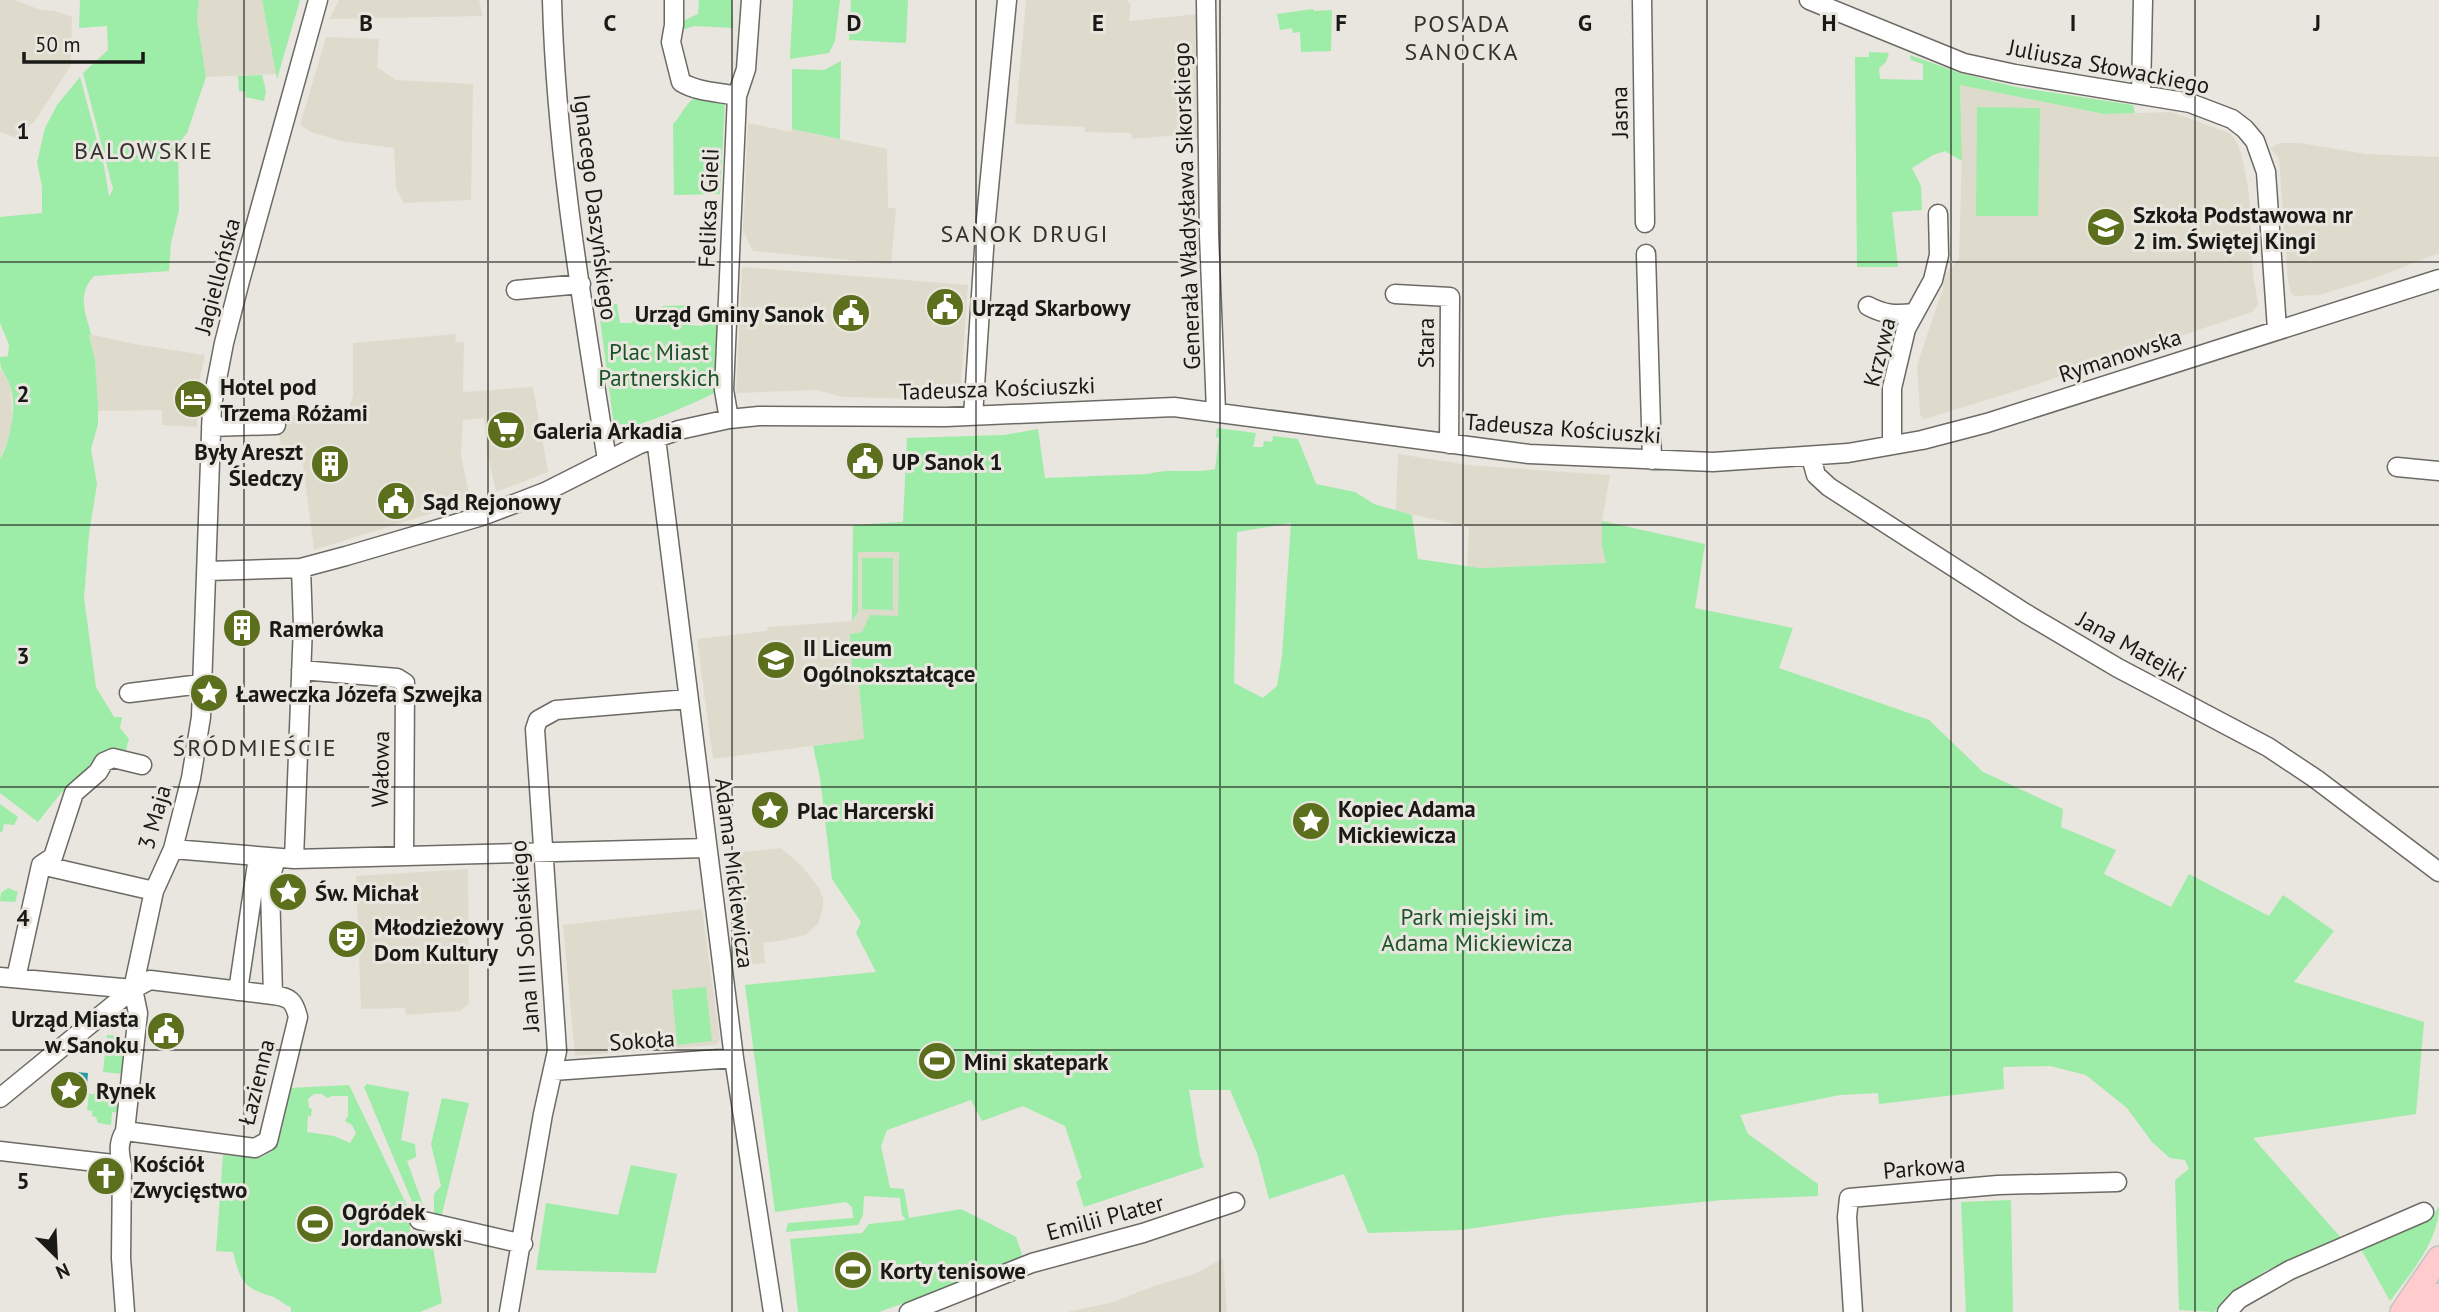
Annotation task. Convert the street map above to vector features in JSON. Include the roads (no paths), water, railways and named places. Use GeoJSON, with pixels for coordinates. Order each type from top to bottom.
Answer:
{"type":"FeatureCollection","features":[{"type":"Feature","properties":{"kind":"main road"},"geometry":{"type":"LineString","coordinates":[[2402,1312],[2439,1258]]}},
{"type":"Feature","properties":{"kind":"main road"},"geometry":{"type":"LineString","coordinates":[[2427,1312],[2439,1296]]}},
{"type":"Feature","properties":{"kind":"street","name":"Jagiellońska"},"geometry":{"type":"LineString","coordinates":[[208,572],[212,405],[224,343],[318,0]]}},
{"type":"Feature","properties":{"kind":"street","name":"Ignacego Daszyńskiego"},"geometry":{"type":"LineString","coordinates":[[552,0],[556,90],[607,460]]}},
{"type":"Feature","properties":{"kind":"street"},"geometry":{"type":"LineString","coordinates":[[674,0],[671,42],[681,82],[693,89],[737,96]]}},
{"type":"Feature","properties":{"kind":"street","name":"Feliksa Gieli"},"geometry":{"type":"LineString","coordinates":[[729,419],[724,390],[737,96],[746,69],[751,0]]}},
{"type":"Feature","properties":{"kind":"street"},"geometry":{"type":"LineString","coordinates":[[973,415],[986,219],[1007,0]]}},
{"type":"Feature","properties":{"kind":"street","name":"Generała Władysława Sikorskiego"},"geometry":{"type":"LineString","coordinates":[[1206,0],[1216,411]]}},
{"type":"Feature","properties":{"kind":"street","name":"Jasna"},"geometry":{"type":"LineString","coordinates":[[1642,0],[1646,223]]}},
{"type":"Feature","properties":{"kind":"street","name":"Juliusza Słowackiego"},"geometry":{"type":"LineString","coordinates":[[1808,0],[1964,63],[2190,103],[2218,112],[2245,129],[2255,141],[2266,172],[2277,329]]}},
{"type":"Feature","properties":{"kind":"street"},"geometry":{"type":"LineString","coordinates":[[2141,94],[2143,0]]}},
{"type":"Feature","properties":{"kind":"street","name":"Krzywa"},"geometry":{"type":"LineString","coordinates":[[1892,445],[1892,388],[1906,329],[1933,280],[1939,255],[1938,214]]}},
{"type":"Feature","properties":{"kind":"street"},"geometry":{"type":"LineString","coordinates":[[1646,254],[1652,460]]}},
{"type":"Feature","properties":{"kind":"street","name":"Rymanowska"},"geometry":{"type":"LineString","coordinates":[[1811,457],[1892,445],[1987,423],[2439,279]]}},
{"type":"Feature","properties":{"kind":"street"},"geometry":{"type":"LineString","coordinates":[[516,290],[581,284]]}},
{"type":"Feature","properties":{"kind":"street","name":"Stara"},"geometry":{"type":"LineString","coordinates":[[1395,294],[1450,297],[1449,444]]}},
{"type":"Feature","properties":{"kind":"street","name":"Krzywa"},"geometry":{"type":"LineString","coordinates":[[1868,306],[1880,313],[1892,315],[1914,313]]}},
{"type":"Feature","properties":{"kind":"street","name":"Tadeusza Kościuszki"},"geometry":{"type":"LineString","coordinates":[[208,572],[301,568],[482,516],[545,492],[607,460],[678,430],[729,419],[778,415],[946,417],[1174,407],[1529,454],[1713,462],[1811,457]]}},
{"type":"Feature","properties":{"kind":"street"},"geometry":{"type":"LineString","coordinates":[[211,427],[276,425]]}},
{"type":"Feature","properties":{"kind":"street","name":"Adama Mickiewicza"},"geometry":{"type":"LineString","coordinates":[[656,438],[734,1058],[773,1312]]}},
{"type":"Feature","properties":{"kind":"street","name":"Jana Matejki"},"geometry":{"type":"LineString","coordinates":[[1811,457],[1816,475],[1829,487],[2072,640],[2268,747],[2316,779],[2439,872]]}},
{"type":"Feature","properties":{"kind":"street"},"geometry":{"type":"LineString","coordinates":[[2397,467],[2439,471]]}},
{"type":"Feature","properties":{"kind":"street"},"geometry":{"type":"LineString","coordinates":[[0,1098],[133,989],[150,980],[273,995],[270,888],[301,670],[301,568]]}},
{"type":"Feature","properties":{"kind":"street","name":"3 Maja"},"geometry":{"type":"LineString","coordinates":[[133,989],[154,891],[173,849],[196,752],[201,717],[208,572]]}},
{"type":"Feature","properties":{"kind":"street","name":"Wałowa"},"geometry":{"type":"LineString","coordinates":[[301,670],[397,678],[405,683],[404,856]]}},
{"type":"Feature","properties":{"kind":"street"},"geometry":{"type":"LineString","coordinates":[[129,693],[201,684]]}},
{"type":"Feature","properties":{"kind":"street","name":"Jana III Sobieskiego"},"geometry":{"type":"LineString","coordinates":[[509,1312],[556,1051],[535,741],[538,720],[556,710],[688,699]]}},
{"type":"Feature","properties":{"kind":"street"},"geometry":{"type":"LineString","coordinates":[[133,989],[8,977],[41,865],[53,858],[74,793],[98,772],[104,762],[113,758],[142,765]]}},
{"type":"Feature","properties":{"kind":"street"},"geometry":{"type":"LineString","coordinates":[[173,849],[276,858],[707,848]]}},
{"type":"Feature","properties":{"kind":"street"},"geometry":{"type":"LineString","coordinates":[[238,991],[276,858]]}},
{"type":"Feature","properties":{"kind":"street"},"geometry":{"type":"LineString","coordinates":[[41,865],[154,891]]}},
{"type":"Feature","properties":{"kind":"street"},"geometry":{"type":"LineString","coordinates":[[125,1312],[121,1258],[122,1165],[119,1153],[120,1141],[125,1131],[138,1013],[133,989]]}},
{"type":"Feature","properties":{"kind":"street","name":"Łazienna"},"geometry":{"type":"LineString","coordinates":[[125,1131],[241,1147],[262,1146],[268,1141],[298,1017],[294,1003],[288,997],[273,995]]}},
{"type":"Feature","properties":{"kind":"street","name":"Sokoła"},"geometry":{"type":"LineString","coordinates":[[553,1071],[734,1058]]}},
{"type":"Feature","properties":{"kind":"street"},"geometry":{"type":"LineString","coordinates":[[0,1151],[122,1165]]}},
{"type":"Feature","properties":{"kind":"street","name":"Parkowa"},"geometry":{"type":"LineString","coordinates":[[1853,1312],[1847,1217],[1849,1198],[1998,1185],[2117,1182]]}},
{"type":"Feature","properties":{"kind":"street","name":"Emilii Plater"},"geometry":{"type":"LineString","coordinates":[[909,1312],[1032,1263],[1143,1233],[1235,1202]]}},
{"type":"Feature","properties":{"kind":"street"},"geometry":{"type":"LineString","coordinates":[[2227,1312],[2239,1300],[2290,1270],[2424,1212]]}},
{"type":"Feature","properties":{"kind":"street"},"geometry":{"type":"LineString","coordinates":[[419,1220],[523,1244]]}},
{"type":"Feature","properties":{"kind":"water"},"geometry":{"type":"Polygon","coordinates":[[[76,1072],[88,1073],[87,1085],[77,1084],[76,1094],[63,1093],[64,1080],[75,1081],[76,1072]]]}},
{"type":"Feature","properties":{"kind":"place","name":"Szkoła Podstawowa nr 2 im. Świętej Kingi"},"geometry":{"type":"Point","coordinates":[2106,227]}},
{"type":"Feature","properties":{"kind":"place","name":"Urząd Skarbowy"},"geometry":{"type":"Point","coordinates":[945,307]}},
{"type":"Feature","properties":{"kind":"place","name":"Urząd Gminy Sanok"},"geometry":{"type":"Point","coordinates":[851,313]}},
{"type":"Feature","properties":{"kind":"place","name":"Hotel pod Trzema Różami"},"geometry":{"type":"Point","coordinates":[193,399]}},
{"type":"Feature","properties":{"kind":"place","name":"Galeria Arkadia"},"geometry":{"type":"Point","coordinates":[506,430]}},
{"type":"Feature","properties":{"kind":"place","name":"UP Sanok 1"},"geometry":{"type":"Point","coordinates":[865,461]}},
{"type":"Feature","properties":{"kind":"place","name":"Były Areszt Śledczy"},"geometry":{"type":"Point","coordinates":[330,464]}},
{"type":"Feature","properties":{"kind":"place","name":"Sąd Rejonowy"},"geometry":{"type":"Point","coordinates":[396,501]}},
{"type":"Feature","properties":{"kind":"place","name":"Ramerówka"},"geometry":{"type":"Point","coordinates":[242,628]}},
{"type":"Feature","properties":{"kind":"place","name":"II Liceum Ogólnokształcące"},"geometry":{"type":"Point","coordinates":[776,660]}},
{"type":"Feature","properties":{"kind":"place","name":"Ławeczka Józefa Szwejka"},"geometry":{"type":"Point","coordinates":[209,693]}},
{"type":"Feature","properties":{"kind":"place","name":"Plac Harcerski"},"geometry":{"type":"Point","coordinates":[770,810]}},
{"type":"Feature","properties":{"kind":"place","name":"Kopiec Adama Mickiewicza"},"geometry":{"type":"Point","coordinates":[1311,821]}},
{"type":"Feature","properties":{"kind":"place","name":"Św. Michał"},"geometry":{"type":"Point","coordinates":[288,892]}},
{"type":"Feature","properties":{"kind":"place","name":"Młodzieżowy Dom Kultury"},"geometry":{"type":"Point","coordinates":[347,939]}},
{"type":"Feature","properties":{"kind":"place","name":"Urząd Miasta w Sanoku"},"geometry":{"type":"Point","coordinates":[166,1031]}},
{"type":"Feature","properties":{"kind":"place","name":"Mini skatepark"},"geometry":{"type":"Point","coordinates":[937,1061]}},
{"type":"Feature","properties":{"kind":"place","name":"Rynek"},"geometry":{"type":"Point","coordinates":[69,1090]}},
{"type":"Feature","properties":{"kind":"place","name":"Kościół Zwycięstwo"},"geometry":{"type":"Point","coordinates":[106,1176]}},
{"type":"Feature","properties":{"kind":"place","name":"Ogródek Jordanowski"},"geometry":{"type":"Point","coordinates":[315,1224]}},
{"type":"Feature","properties":{"kind":"place","name":"Korty tenisowe"},"geometry":{"type":"Point","coordinates":[853,1270]}},
{"type":"Feature","properties":{"kind":"district","name":"POSADA SANOCKA"},"geometry":{"type":"Point","coordinates":[1462,37]}},
{"type":"Feature","properties":{"kind":"district","name":"BALOWSKIE"},"geometry":{"type":"Point","coordinates":[144,150]}},
{"type":"Feature","properties":{"kind":"district","name":"SANOK DRUGI"},"geometry":{"type":"Point","coordinates":[1025,233]}},
{"type":"Feature","properties":{"kind":"district","name":"ŚRÓDMIEŚCIE"},"geometry":{"type":"Point","coordinates":[255,747]}},
{"type":"Feature","properties":{"kind":"park label","name":"Plac Miast Partnerskich"},"geometry":{"type":"Point","coordinates":[659,364]}},
{"type":"Feature","properties":{"kind":"park label","name":"Park miejski im. Adama Mickiewicza"},"geometry":{"type":"Point","coordinates":[1477,929]}}]}
